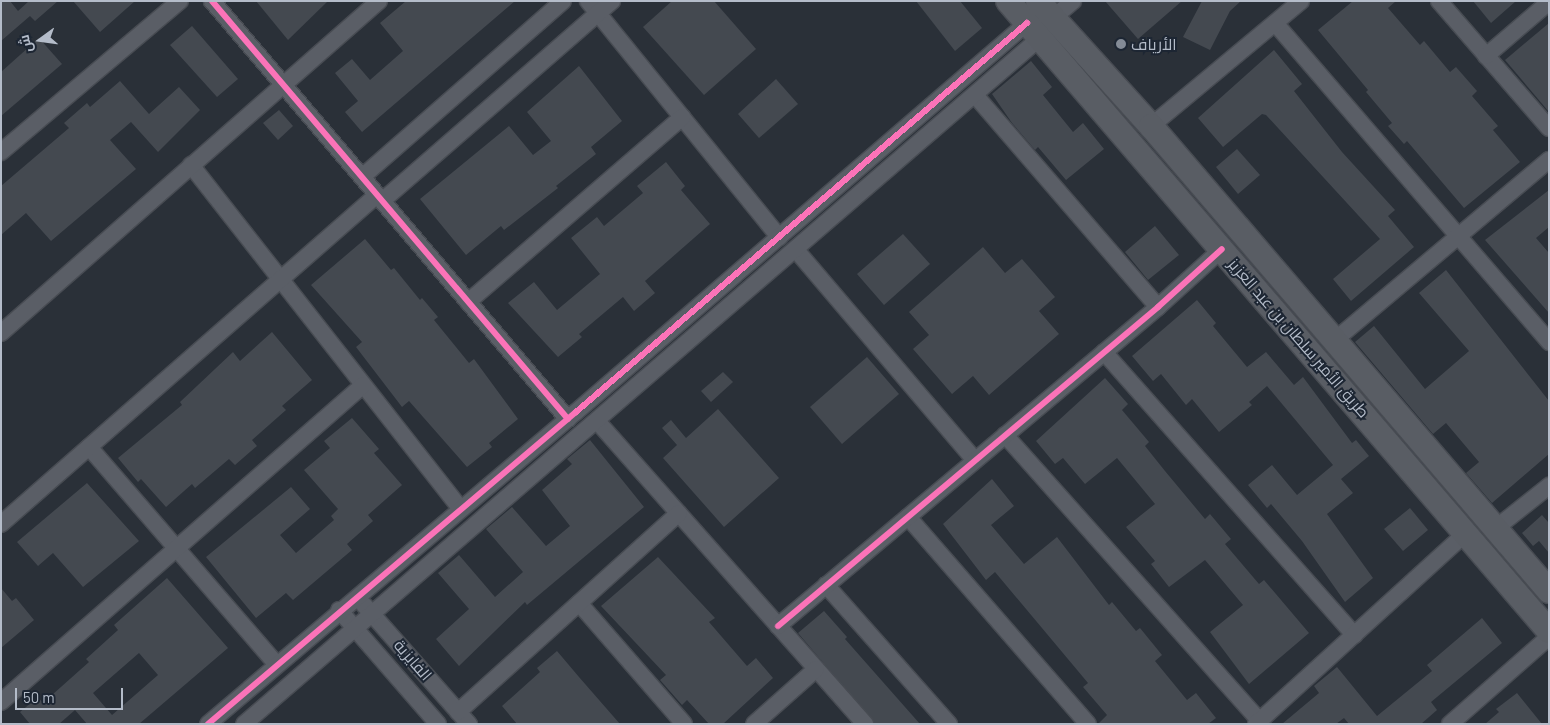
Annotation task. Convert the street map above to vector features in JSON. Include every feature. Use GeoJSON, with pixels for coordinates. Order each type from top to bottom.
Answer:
{"type":"FeatureCollection","features":[{"type":"Feature","properties":{"kind":"main road","name":"طريق الأمير سلطان بن عبد العزيز"},"geometry":{"type":"LineString","coordinates":[[1008,1],[1549,631]]}},
{"type":"Feature","properties":{"kind":"main road","name":"طريق الأمير سلطان بن عبد العزيز"},"geometry":{"type":"LineString","coordinates":[[1042,6],[1151,126],[1549,591]]}},
{"type":"Feature","properties":{"kind":"street"},"geometry":{"type":"LineString","coordinates":[[1,152],[180,1]]}},
{"type":"Feature","properties":{"kind":"street"},"geometry":{"type":"LineString","coordinates":[[212,1],[568,419]]}},
{"type":"Feature","properties":{"kind":"street"},"geometry":{"type":"LineString","coordinates":[[1,334],[379,1]]}},
{"type":"Feature","properties":{"kind":"street"},"geometry":{"type":"LineString","coordinates":[[362,177],[563,1]]}},
{"type":"Feature","properties":{"kind":"street"},"geometry":{"type":"LineString","coordinates":[[1,524],[280,280],[380,198],[593,7],[612,1]]}},
{"type":"Feature","properties":{"kind":"street"},"geometry":{"type":"LineString","coordinates":[[1042,6],[1073,1]]}},
{"type":"Feature","properties":{"kind":"street"},"geometry":{"type":"LineString","coordinates":[[1151,126],[1301,1]]}},
{"type":"Feature","properties":{"kind":"street"},"geometry":{"type":"LineString","coordinates":[[1439,1],[1549,128]]}},
{"type":"Feature","properties":{"kind":"street"},"geometry":{"type":"LineString","coordinates":[[593,7],[779,237]]}},
{"type":"Feature","properties":{"kind":"street"},"geometry":{"type":"LineString","coordinates":[[1486,56],[1546,9]]}},
{"type":"Feature","properties":{"kind":"street"},"geometry":{"type":"LineString","coordinates":[[1274,23],[1549,342]]}},
{"type":"Feature","properties":{"kind":"street"},"geometry":{"type":"LineString","coordinates":[[244,724],[975,95],[1033,30]]}},
{"type":"Feature","properties":{"kind":"street"},"geometry":{"type":"LineString","coordinates":[[208,724],[339,610],[568,419],[779,237],[1033,30]]}},
{"type":"Feature","properties":{"kind":"street"},"geometry":{"type":"LineString","coordinates":[[975,95],[1158,307]]}},
{"type":"Feature","properties":{"kind":"street"},"geometry":{"type":"LineString","coordinates":[[468,302],[682,117]]}},
{"type":"Feature","properties":{"kind":"street"},"geometry":{"type":"LineString","coordinates":[[1334,340],[1459,238],[1549,160]]}},
{"type":"Feature","properties":{"kind":"street"},"geometry":{"type":"LineString","coordinates":[[191,165],[461,509]]}},
{"type":"Feature","properties":{"kind":"street"},"geometry":{"type":"LineString","coordinates":[[778,626],[1158,307],[1222,249]]}},
{"type":"Feature","properties":{"kind":"street"},"geometry":{"type":"LineString","coordinates":[[796,250],[975,460]]}},
{"type":"Feature","properties":{"kind":"street"},"geometry":{"type":"LineString","coordinates":[[1104,352],[1354,635]]}},
{"type":"Feature","properties":{"kind":"street"},"geometry":{"type":"LineString","coordinates":[[1,702],[363,385]]}},
{"type":"Feature","properties":{"kind":"street"},"geometry":{"type":"LineString","coordinates":[[597,421],[865,724]]}},
{"type":"Feature","properties":{"kind":"street"},"geometry":{"type":"LineString","coordinates":[[1005,435],[1258,722],[1466,533]]}},
{"type":"Feature","properties":{"kind":"street"},"geometry":{"type":"LineString","coordinates":[[89,447],[276,664]]}},
{"type":"Feature","properties":{"kind":"street"},"geometry":{"type":"LineString","coordinates":[[1496,528],[1549,486]]}},
{"type":"Feature","properties":{"kind":"street"},"geometry":{"type":"LineString","coordinates":[[463,718],[579,603],[679,513]]}},
{"type":"Feature","properties":{"kind":"street"},"geometry":{"type":"LineString","coordinates":[[908,517],[1088,724]]}},
{"type":"Feature","properties":{"kind":"street"},"geometry":{"type":"LineString","coordinates":[[826,585],[949,724]]}},
{"type":"Feature","properties":{"kind":"street","name":"الفايزية"},"geometry":{"type":"LineString","coordinates":[[357,596],[463,718]]}},
{"type":"Feature","properties":{"kind":"street"},"geometry":{"type":"LineString","coordinates":[[579,603],[684,724]]}},
{"type":"Feature","properties":{"kind":"street","name":"الفايزية"},"geometry":{"type":"LineString","coordinates":[[339,610],[438,724]]}},
{"type":"Feature","properties":{"kind":"street"},"geometry":{"type":"LineString","coordinates":[[1450,724],[1549,637]]}},
{"type":"Feature","properties":{"kind":"street"},"geometry":{"type":"LineString","coordinates":[[754,724],[816,669]]}},
{"type":"Feature","properties":{"kind":"building"},"geometry":{"type":"Polygon","coordinates":[[[1,1],[10,1],[18,11],[29,1],[58,1],[35,21],[30,16],[1,41],[1,1]]]}},
{"type":"Feature","properties":{"kind":"building"},"geometry":{"type":"Polygon","coordinates":[[[73,1],[135,1],[100,32],[73,1]]]}},
{"type":"Feature","properties":{"kind":"building"},"geometry":{"type":"Polygon","coordinates":[[[256,1],[328,1],[288,40],[256,1]]]}},
{"type":"Feature","properties":{"kind":"building"},"geometry":{"type":"Polygon","coordinates":[[[406,1],[515,1],[362,132],[345,112],[358,101],[335,73],[352,59],[370,80],[403,51],[380,23],[406,1]]]}},
{"type":"Feature","properties":{"kind":"building"},"geometry":{"type":"Polygon","coordinates":[[[672,1],[714,1],[756,49],[704,95],[643,27],[672,1]]]}},
{"type":"Feature","properties":{"kind":"building"},"geometry":{"type":"Polygon","coordinates":[[[916,1],[960,1],[982,28],[955,51],[916,1]]]}},
{"type":"Feature","properties":{"kind":"building"},"geometry":{"type":"Polygon","coordinates":[[[1105,1],[1182,1],[1138,39],[1105,1]]]}},
{"type":"Feature","properties":{"kind":"building"},"geometry":{"type":"Polygon","coordinates":[[[1202,1],[1241,1],[1230,11],[1210,50],[1183,37],[1202,1]]]}},
{"type":"Feature","properties":{"kind":"building"},"geometry":{"type":"Polygon","coordinates":[[[1353,1],[1396,1],[1388,8],[1420,45],[1424,41],[1450,72],[1456,67],[1477,91],[1472,96],[1498,126],[1493,130],[1520,162],[1464,208],[1407,141],[1404,144],[1388,126],[1392,123],[1366,92],[1368,90],[1318,30],[1353,1]]]}},
{"type":"Feature","properties":{"kind":"building"},"geometry":{"type":"Polygon","coordinates":[[[1473,1],[1516,1],[1491,23],[1473,1]]]}},
{"type":"Feature","properties":{"kind":"building"},"geometry":{"type":"Polygon","coordinates":[[[1549,23],[1549,112],[1505,60],[1549,23]]]}},
{"type":"Feature","properties":{"kind":"building"},"geometry":{"type":"Polygon","coordinates":[[[192,26],[238,79],[217,97],[170,45],[192,26]]]}},
{"type":"Feature","properties":{"kind":"building"},"geometry":{"type":"Polygon","coordinates":[[[39,38],[62,64],[1,116],[1,72],[39,38]]]}},
{"type":"Feature","properties":{"kind":"building"},"geometry":{"type":"Polygon","coordinates":[[[1274,50],[1302,84],[1294,91],[1342,152],[1395,210],[1388,216],[1414,247],[1351,301],[1333,279],[1380,239],[1266,115],[1262,114],[1223,147],[1198,118],[1274,50]]]}},
{"type":"Feature","properties":{"kind":"building"},"geometry":{"type":"Polygon","coordinates":[[[1031,61],[1052,87],[1043,95],[1073,132],[1083,123],[1104,149],[1066,180],[1038,147],[1035,150],[1012,123],[992,94],[1031,61]]]}},
{"type":"Feature","properties":{"kind":"building"},"geometry":{"type":"Polygon","coordinates":[[[579,66],[622,121],[591,147],[596,154],[556,186],[558,188],[504,230],[501,226],[466,255],[420,199],[509,126],[533,155],[551,141],[527,112],[579,66]]]}},
{"type":"Feature","properties":{"kind":"building"},"geometry":{"type":"Polygon","coordinates":[[[776,79],[798,104],[759,138],[738,114],[776,79]]]}},
{"type":"Feature","properties":{"kind":"building"},"geometry":{"type":"Polygon","coordinates":[[[120,81],[149,114],[179,87],[200,110],[158,152],[131,122],[110,140],[136,169],[51,241],[26,213],[1,235],[1,186],[69,128],[64,123],[87,103],[90,107],[120,81]]]}},
{"type":"Feature","properties":{"kind":"building"},"geometry":{"type":"Polygon","coordinates":[[[279,110],[293,126],[278,140],[263,123],[279,110]]]}},
{"type":"Feature","properties":{"kind":"building"},"geometry":{"type":"Polygon","coordinates":[[[1237,149],[1260,175],[1238,194],[1216,167],[1237,149]]]}},
{"type":"Feature","properties":{"kind":"building"},"geometry":{"type":"Polygon","coordinates":[[[666,162],[685,186],[681,190],[710,224],[645,281],[655,293],[634,311],[623,297],[579,334],[582,337],[558,357],[508,303],[534,282],[557,310],[600,274],[571,238],[597,217],[604,226],[643,193],[637,186],[666,162]]]}},
{"type":"Feature","properties":{"kind":"building"},"geometry":{"type":"Polygon","coordinates":[[[1549,190],[1549,227],[1536,238],[1549,253],[1549,313],[1485,240],[1549,190]]]}},
{"type":"Feature","properties":{"kind":"building"},"geometry":{"type":"Polygon","coordinates":[[[1155,226],[1179,255],[1148,280],[1125,252],[1155,226]]]}},
{"type":"Feature","properties":{"kind":"building"},"geometry":{"type":"Polygon","coordinates":[[[903,234],[930,264],[884,305],[857,274],[903,234]]]}},
{"type":"Feature","properties":{"kind":"building"},"geometry":{"type":"Polygon","coordinates":[[[365,239],[391,270],[394,268],[420,300],[422,298],[438,317],[434,320],[469,363],[474,359],[518,419],[489,443],[492,447],[467,467],[409,401],[402,407],[356,347],[362,342],[311,285],[365,239]]]}},
{"type":"Feature","properties":{"kind":"building"},"geometry":{"type":"Polygon","coordinates":[[[983,247],[1005,273],[1022,259],[1055,297],[1039,311],[1059,334],[989,395],[973,376],[952,394],[913,349],[929,335],[909,312],[983,247]]]}},
{"type":"Feature","properties":{"kind":"building"},"geometry":{"type":"Polygon","coordinates":[[[1446,270],[1549,401],[1549,454],[1492,503],[1466,473],[1479,462],[1446,423],[1433,434],[1355,342],[1374,326],[1425,389],[1469,351],[1419,293],[1446,270]]]}},
{"type":"Feature","properties":{"kind":"building"},"geometry":{"type":"Polygon","coordinates":[[[1197,300],[1216,323],[1213,326],[1247,367],[1266,352],[1294,385],[1303,377],[1352,443],[1356,440],[1369,456],[1341,479],[1353,493],[1327,514],[1373,578],[1345,602],[1302,541],[1271,504],[1267,508],[1248,485],[1272,465],[1297,495],[1333,465],[1267,386],[1249,402],[1252,405],[1219,432],[1192,399],[1186,405],[1161,374],[1153,381],[1132,356],[1197,300]]]}},
{"type":"Feature","properties":{"kind":"building"},"geometry":{"type":"Polygon","coordinates":[[[272,332],[312,380],[282,406],[286,410],[252,440],[257,446],[235,465],[229,459],[195,488],[192,484],[166,507],[141,479],[138,482],[118,458],[182,405],[180,402],[233,352],[240,361],[272,332]]]}},
{"type":"Feature","properties":{"kind":"building"},"geometry":{"type":"Polygon","coordinates":[[[867,357],[899,394],[842,444],[810,407],[867,357]]]}},
{"type":"Feature","properties":{"kind":"building"},"geometry":{"type":"Polygon","coordinates":[[[723,372],[733,382],[711,402],[701,391],[723,372]]]}},
{"type":"Feature","properties":{"kind":"building"},"geometry":{"type":"Polygon","coordinates":[[[1105,378],[1128,404],[1122,410],[1149,442],[1145,446],[1165,471],[1205,519],[1210,514],[1231,539],[1225,544],[1259,584],[1264,580],[1309,633],[1249,684],[1210,632],[1243,605],[1205,560],[1169,587],[1151,564],[1155,561],[1126,527],[1155,504],[1117,458],[1085,484],[1063,458],[1055,464],[1036,441],[1105,378]]]}},
{"type":"Feature","properties":{"kind":"building"},"geometry":{"type":"Polygon","coordinates":[[[718,409],[779,478],[724,527],[663,458],[677,445],[662,428],[671,420],[686,438],[718,409]]]}},
{"type":"Feature","properties":{"kind":"building"},"geometry":{"type":"Polygon","coordinates":[[[352,418],[379,449],[374,453],[402,485],[368,515],[373,521],[347,544],[352,550],[293,600],[286,593],[256,618],[206,557],[291,487],[310,509],[280,535],[296,553],[334,520],[331,516],[338,509],[304,470],[330,448],[324,441],[352,418]]]}},
{"type":"Feature","properties":{"kind":"building"},"geometry":{"type":"Polygon","coordinates":[[[590,440],[644,507],[527,605],[525,602],[459,666],[436,639],[469,609],[438,573],[459,555],[495,597],[523,572],[486,529],[512,507],[546,546],[570,526],[542,490],[572,464],[567,459],[590,440]]]}},
{"type":"Feature","properties":{"kind":"building"},"geometry":{"type":"Polygon","coordinates":[[[992,479],[1014,506],[991,525],[1024,564],[1057,537],[1109,605],[1112,602],[1136,631],[1140,628],[1162,655],[1155,661],[1187,700],[1196,693],[1216,718],[1208,724],[1098,724],[1107,715],[1083,687],[1088,683],[995,572],[986,580],[943,524],[992,479]]]}},
{"type":"Feature","properties":{"kind":"building"},"geometry":{"type":"Polygon","coordinates":[[[87,483],[139,541],[83,587],[53,553],[38,566],[17,542],[87,483]]]}},
{"type":"Feature","properties":{"kind":"building"},"geometry":{"type":"Polygon","coordinates":[[[1410,508],[1428,530],[1403,551],[1384,529],[1410,508]]]}},
{"type":"Feature","properties":{"kind":"building"},"geometry":{"type":"Polygon","coordinates":[[[1542,515],[1549,523],[1549,553],[1539,541],[1533,546],[1522,533],[1542,515]]]}},
{"type":"Feature","properties":{"kind":"building"},"geometry":{"type":"Polygon","coordinates":[[[658,557],[715,618],[709,622],[747,666],[756,658],[773,678],[723,724],[709,724],[687,700],[682,705],[660,680],[666,675],[601,606],[658,557]]]}},
{"type":"Feature","properties":{"kind":"building"},"geometry":{"type":"Polygon","coordinates":[[[167,578],[228,648],[139,724],[87,724],[75,710],[59,724],[30,724],[20,712],[38,697],[43,703],[89,662],[86,659],[118,630],[114,625],[167,578]],[[139,653],[93,693],[112,715],[158,675],[139,653]]]}},
{"type":"Feature","properties":{"kind":"building"},"geometry":{"type":"Polygon","coordinates":[[[1,588],[12,601],[16,598],[34,620],[1,648],[1,588]]]}},
{"type":"Feature","properties":{"kind":"building"},"geometry":{"type":"Polygon","coordinates":[[[824,611],[847,637],[845,639],[920,724],[875,724],[798,633],[824,611]]]}},
{"type":"Feature","properties":{"kind":"building"},"geometry":{"type":"Polygon","coordinates":[[[1482,618],[1502,643],[1431,702],[1437,710],[1421,724],[1349,724],[1344,718],[1336,724],[1282,724],[1319,693],[1314,686],[1337,667],[1377,716],[1432,671],[1427,665],[1482,618]]]}},
{"type":"Feature","properties":{"kind":"building"},"geometry":{"type":"Polygon","coordinates":[[[557,651],[620,724],[517,724],[502,706],[540,672],[537,668],[557,651]]]}},
{"type":"Feature","properties":{"kind":"building"},"geometry":{"type":"Polygon","coordinates":[[[1517,693],[1542,724],[1485,724],[1499,712],[1496,709],[1517,693]]]}},
{"type":"Feature","properties":{"kind":"cycle path"},"geometry":{"type":"LineString","coordinates":[[212,1],[568,419]]}},
{"type":"Feature","properties":{"kind":"cycle path"},"geometry":{"type":"LineString","coordinates":[[208,724],[576,412],[1027,23]]}},
{"type":"Feature","properties":{"kind":"cycle path"},"geometry":{"type":"LineString","coordinates":[[778,626],[1158,307],[1222,249]]}},
{"type":"Feature","properties":{"kind":"place","name":"الأرياف"},"geometry":{"type":"Point","coordinates":[1121,44]}}]}
